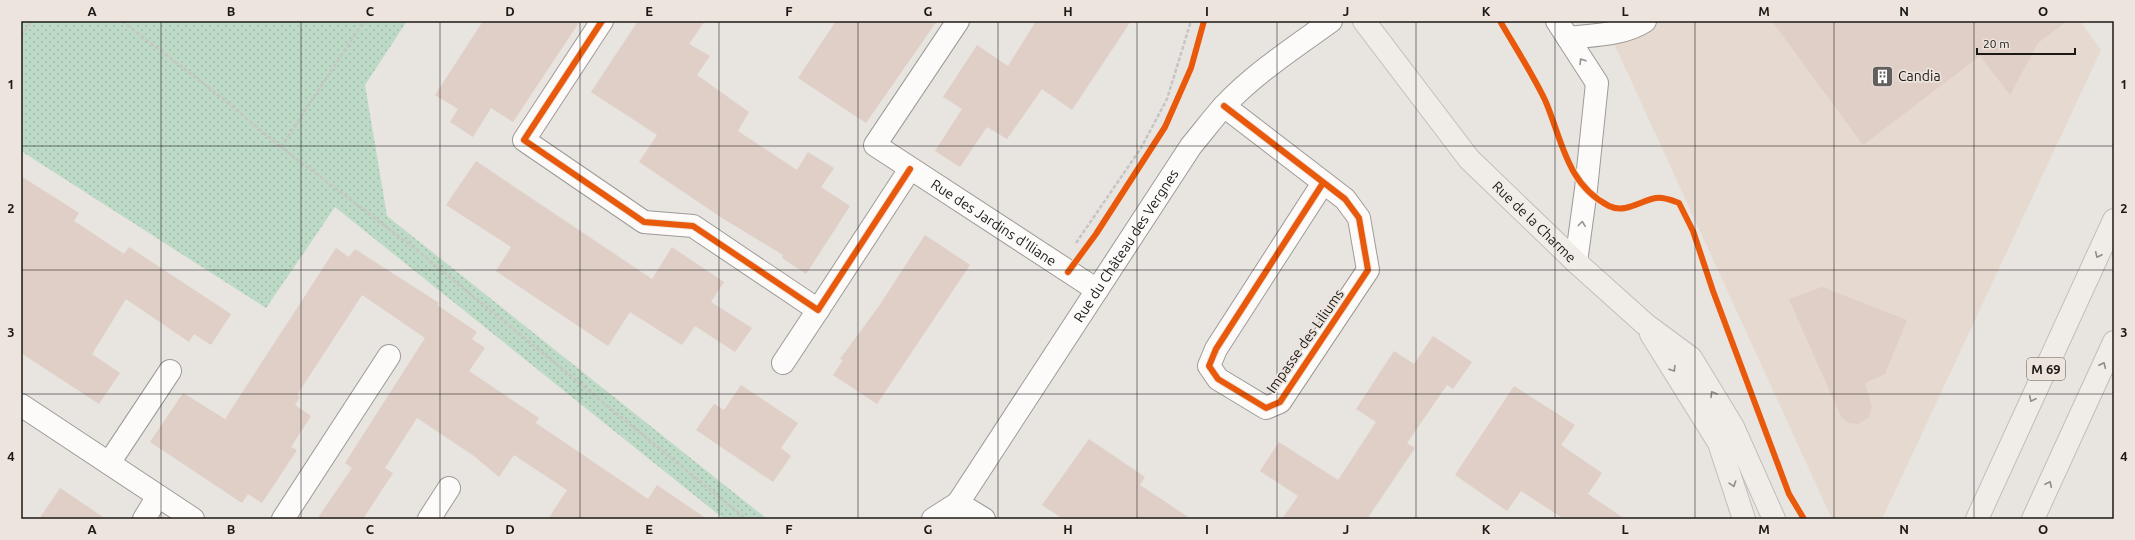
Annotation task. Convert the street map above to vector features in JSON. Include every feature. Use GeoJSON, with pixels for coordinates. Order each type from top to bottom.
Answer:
{"type":"FeatureCollection","features":[{"type":"Feature","properties":{"kind":"main road","name":"Rue de la Charme"},"geometry":{"type":"LineString","coordinates":[[1364,21],[1469,159],[1576,262]]}},
{"type":"Feature","properties":{"kind":"main road","name":"M 69"},"geometry":{"type":"LineString","coordinates":[[1977,519],[2114,220]]}},
{"type":"Feature","properties":{"kind":"main road"},"geometry":{"type":"LineString","coordinates":[[1576,262],[1646,324],[1691,358],[1733,427],[1774,519]]}},
{"type":"Feature","properties":{"kind":"main road"},"geometry":{"type":"LineString","coordinates":[[1646,324],[1719,443],[1744,519]]}},
{"type":"Feature","properties":{"kind":"main road"},"geometry":{"type":"LineString","coordinates":[[2033,519],[2114,342]]}},
{"type":"Feature","properties":{"kind":"street"},"geometry":{"type":"LineString","coordinates":[[602,21],[524,140],[644,222],[693,226],[818,310]]}},
{"type":"Feature","properties":{"kind":"street","name":"Rue des Jardins d'Iliane"},"geometry":{"type":"LineString","coordinates":[[958,21],[876,146],[1097,290]]}},
{"type":"Feature","properties":{"kind":"street","name":"Rue du Château des Vergnes"},"geometry":{"type":"LineString","coordinates":[[933,519],[955,511],[1191,146],[1224,106],[1276,60],[1331,21]]}},
{"type":"Feature","properties":{"kind":"street"},"geometry":{"type":"LineString","coordinates":[[1562,30],[1613,33],[1639,25],[1645,21]]}},
{"type":"Feature","properties":{"kind":"street","name":"Rue de la Charme"},"geometry":{"type":"LineString","coordinates":[[1562,30],[1597,83],[1586,189],[1576,262]]}},
{"type":"Feature","properties":{"kind":"street","name":"Impasse des Liliums"},"geometry":{"type":"LineString","coordinates":[[1224,106],[1345,199],[1358,218],[1368,270],[1280,402],[1266,408],[1218,379],[1209,366],[1216,350],[1323,183]]}},
{"type":"Feature","properties":{"kind":"street"},"geometry":{"type":"LineString","coordinates":[[783,363],[910,169]]}},
{"type":"Feature","properties":{"kind":"street"},"geometry":{"type":"LineString","coordinates":[[283,519],[389,356]]}},
{"type":"Feature","properties":{"kind":"street"},"geometry":{"type":"LineString","coordinates":[[109,463],[170,371]]}},
{"type":"Feature","properties":{"kind":"street"},"geometry":{"type":"LineString","coordinates":[[21,405],[193,519]]}},
{"type":"Feature","properties":{"kind":"street"},"geometry":{"type":"LineString","coordinates":[[429,519],[450,488]]}},
{"type":"Feature","properties":{"kind":"street"},"geometry":{"type":"LineString","coordinates":[[144,519],[158,496]]}},
{"type":"Feature","properties":{"kind":"street"},"geometry":{"type":"LineString","coordinates":[[955,511],[984,519]]}},
{"type":"Feature","properties":{"kind":"path"},"geometry":{"type":"LineString","coordinates":[[21,36],[32,21]]}},
{"type":"Feature","properties":{"kind":"path"},"geometry":{"type":"LineString","coordinates":[[122,21],[217,94],[281,147],[414,248],[746,519]]}},
{"type":"Feature","properties":{"kind":"path"},"geometry":{"type":"LineString","coordinates":[[281,147],[364,21]]}},
{"type":"Feature","properties":{"kind":"path"},"geometry":{"type":"LineString","coordinates":[[1059,266],[1142,148],[1167,99],[1191,21]]}},
{"type":"Feature","properties":{"kind":"shaded area"},"geometry":{"type":"Polygon","coordinates":[[[1601,21],[2080,21],[2101,50],[1882,519],[1832,519],[1618,52],[1601,21]]]}},
{"type":"Feature","properties":{"kind":"green space"},"geometry":{"type":"Polygon","coordinates":[[[21,21],[407,21],[365,85],[387,216],[767,519],[724,519],[335,207],[266,308],[21,151],[21,21]]]}},
{"type":"Feature","properties":{"kind":"building"},"geometry":{"type":"Polygon","coordinates":[[[483,21],[580,21],[513,122],[491,108],[473,137],[450,122],[458,109],[435,95],[483,21]]]}},
{"type":"Feature","properties":{"kind":"building"},"geometry":{"type":"Polygon","coordinates":[[[638,21],[705,21],[689,44],[710,56],[697,75],[749,112],[738,131],[797,170],[808,152],[834,168],[821,187],[850,206],[806,274],[782,258],[783,255],[722,218],[639,162],[657,135],[591,92],[638,21]]]}},
{"type":"Feature","properties":{"kind":"building"},"geometry":{"type":"Polygon","coordinates":[[[836,21],[937,21],[866,123],[798,78],[836,21]]]}},
{"type":"Feature","properties":{"kind":"building"},"geometry":{"type":"Polygon","coordinates":[[[1036,21],[1131,21],[1072,110],[1042,89],[1007,139],[987,127],[960,167],[935,151],[962,109],[943,97],[977,45],[1008,66],[1036,21]]]}},
{"type":"Feature","properties":{"kind":"building","name":"Candia"},"geometry":{"type":"Polygon","coordinates":[[[1772,21],[2067,21],[2038,43],[2010,95],[1980,56],[1863,145],[1772,21]]]}},
{"type":"Feature","properties":{"kind":"building"},"geometry":{"type":"Polygon","coordinates":[[[476,161],[652,279],[672,247],[724,282],[711,302],[752,328],[735,352],[695,326],[682,345],[630,312],[608,346],[496,271],[511,247],[446,205],[476,161]]]}},
{"type":"Feature","properties":{"kind":"building"},"geometry":{"type":"Polygon","coordinates":[[[21,176],[79,213],[74,221],[124,254],[129,247],[231,314],[211,345],[194,334],[189,342],[126,299],[92,354],[120,373],[99,404],[21,353],[21,176]]]}},
{"type":"Feature","properties":{"kind":"building"},"geometry":{"type":"Polygon","coordinates":[[[925,235],[970,265],[877,404],[833,375],[843,360],[840,359],[879,306],[925,235]]]}},
{"type":"Feature","properties":{"kind":"building"},"geometry":{"type":"Polygon","coordinates":[[[336,248],[349,257],[355,249],[439,303],[437,305],[477,332],[472,339],[485,348],[469,371],[539,418],[536,423],[648,499],[657,485],[707,519],[548,519],[567,490],[514,455],[499,477],[474,456],[417,418],[385,468],[393,473],[363,519],[317,519],[352,468],[345,463],[425,338],[362,295],[297,395],[300,397],[295,405],[311,416],[291,447],[297,450],[262,503],[248,494],[242,503],[150,442],[183,393],[225,419],[336,248]]]}},
{"type":"Feature","properties":{"kind":"building"},"geometry":{"type":"Polygon","coordinates":[[[1822,287],[1907,320],[1885,374],[1865,383],[1872,407],[1869,417],[1858,424],[1849,423],[1841,417],[1789,299],[1822,287]]]}},
{"type":"Feature","properties":{"kind":"building"},"geometry":{"type":"Polygon","coordinates":[[[1433,336],[1472,362],[1453,389],[1447,385],[1407,443],[1415,448],[1367,519],[1282,519],[1298,496],[1260,471],[1279,442],[1338,480],[1376,422],[1356,409],[1394,351],[1414,364],[1433,336]]]}},
{"type":"Feature","properties":{"kind":"building"},"geometry":{"type":"Polygon","coordinates":[[[741,385],[798,423],[781,448],[791,456],[773,482],[696,430],[714,404],[724,410],[741,385]]]}},
{"type":"Feature","properties":{"kind":"building"},"geometry":{"type":"Polygon","coordinates":[[[1514,386],[1575,425],[1561,445],[1602,473],[1588,494],[1625,519],[1564,519],[1521,491],[1507,511],[1455,475],[1514,386]]]}},
{"type":"Feature","properties":{"kind":"building"},"geometry":{"type":"Polygon","coordinates":[[[1089,439],[1145,477],[1140,485],[1191,519],[1063,519],[1042,505],[1089,439]]]}},
{"type":"Feature","properties":{"kind":"building"},"geometry":{"type":"Polygon","coordinates":[[[60,488],[106,519],[39,519],[60,488]]]}},
{"type":"Feature","properties":{"kind":"cycle path"},"geometry":{"type":"LineString","coordinates":[[602,21],[524,140],[644,222],[693,226],[818,310],[910,169]]}},
{"type":"Feature","properties":{"kind":"cycle path"},"geometry":{"type":"LineString","coordinates":[[1068,272],[1096,234],[1165,127],[1191,68],[1204,21]]}},
{"type":"Feature","properties":{"kind":"cycle path"},"geometry":{"type":"LineString","coordinates":[[1500,21],[1540,90],[1567,159],[1583,186],[1595,197],[1615,208],[1627,208],[1656,198],[1665,198],[1679,203],[1693,231],[1713,291],[1789,494],[1804,519]]}},
{"type":"Feature","properties":{"kind":"cycle path"},"geometry":{"type":"LineString","coordinates":[[1224,106],[1345,199],[1359,218],[1368,270],[1280,402],[1266,408],[1218,379],[1209,366],[1216,349],[1323,183]]}},
{"type":"Feature","properties":{"kind":"place","name":"Candia"},"geometry":{"type":"Point","coordinates":[1883,76]}}]}
